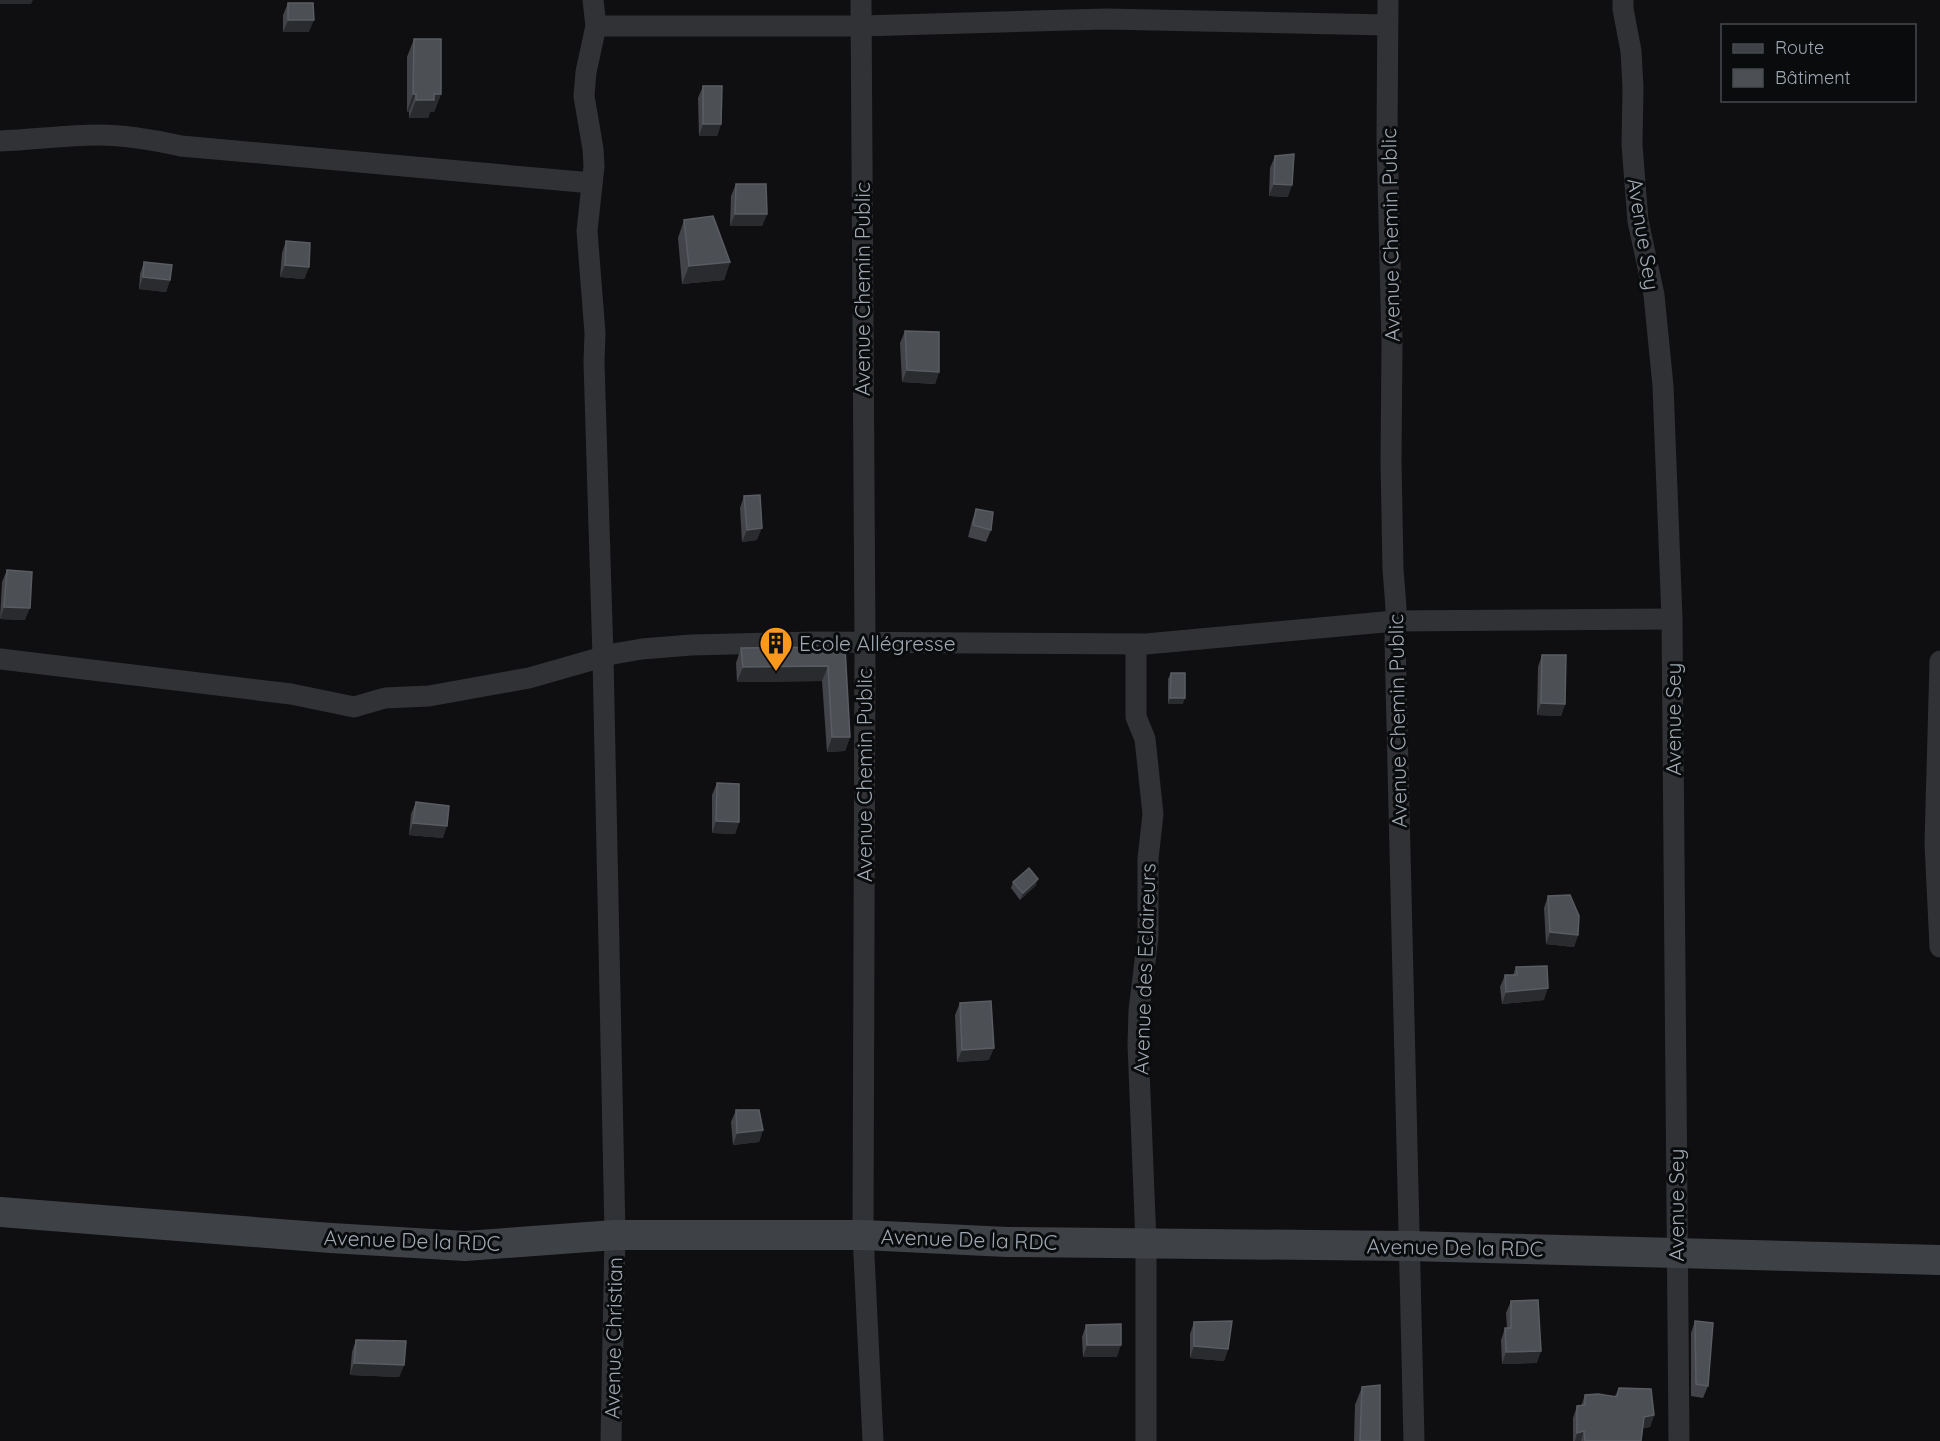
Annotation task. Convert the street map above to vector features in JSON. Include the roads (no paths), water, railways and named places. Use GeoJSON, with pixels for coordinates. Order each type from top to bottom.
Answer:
{"type":"FeatureCollection","features":[{"type":"Feature","properties":{"kind":"street","name":"Avenue Christian"},"geometry":{"type":"LineString","coordinates":[[593,0],[596,27],[586,72],[584,96],[593,149],[587,231],[595,333],[594,374],[603,657],[615,1235],[611,1441]]}},
{"type":"Feature","properties":{"kind":"street","name":"Avenue Chemin Public"},"geometry":{"type":"LineString","coordinates":[[861,0],[865,644],[863,1235],[873,1441]]}},
{"type":"Feature","properties":{"kind":"street","name":"Avenue Chemin Public"},"geometry":{"type":"LineString","coordinates":[[1388,0],[1392,497],[1414,1441]]}},
{"type":"Feature","properties":{"kind":"street","name":"Avenue Sey"},"geometry":{"type":"LineString","coordinates":[[1623,0],[1631,51],[1632,145],[1638,221],[1654,295],[1663,386],[1672,619],[1679,1441]]}},
{"type":"Feature","properties":{"kind":"street"},"geometry":{"type":"LineString","coordinates":[[596,27],[861,26],[1106,19],[1387,25]]}},
{"type":"Feature","properties":{"kind":"street"},"geometry":{"type":"LineString","coordinates":[[0,141],[98,135],[117,136],[181,146],[592,183]]}},
{"type":"Feature","properties":{"kind":"street"},"geometry":{"type":"LineString","coordinates":[[0,659],[291,694],[354,707],[385,698],[429,696],[529,678],[603,657],[642,649],[691,645],[760,642],[1136,644],[1395,621],[1672,619]]}},
{"type":"Feature","properties":{"kind":"street","name":"Avenue des Eclaireurs"},"geometry":{"type":"LineString","coordinates":[[1136,644],[1136,717],[1144,739],[1153,814],[1148,859],[1148,936],[1139,1010],[1138,1044],[1146,1243],[1146,1441]]}},
{"type":"Feature","properties":{"kind":"street"},"geometry":{"type":"LineString","coordinates":[[1940,661],[1935,843],[1940,947]]}},
{"type":"Feature","properties":{"kind":"street","name":"Avenue De la RDC"},"geometry":{"type":"LineString","coordinates":[[0,1212],[465,1246],[615,1235],[863,1235],[1007,1242],[1408,1246],[1940,1260]]}},
{"type":"Feature","properties":{"kind":"place","name":"Ecole Allégresse"},"geometry":{"type":"Point","coordinates":[776,672]}}]}
